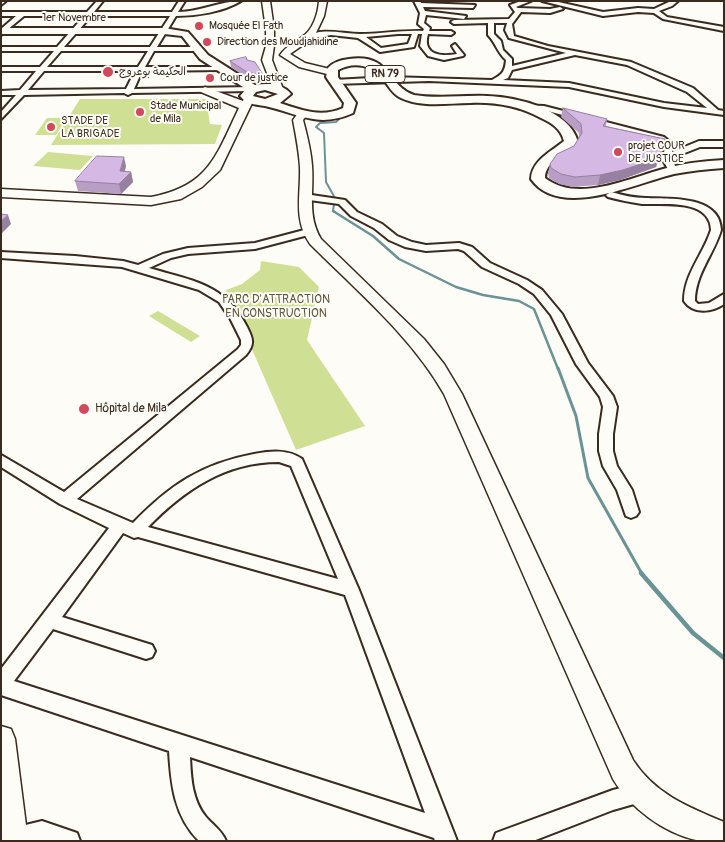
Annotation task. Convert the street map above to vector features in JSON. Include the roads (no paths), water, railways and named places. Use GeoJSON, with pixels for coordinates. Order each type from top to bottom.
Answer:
{"type":"FeatureCollection","features":[{"type":"Feature","properties":{"kind":"main road"},"geometry":{"type":"LineString","coordinates":[[259,1],[267,30]]}},
{"type":"Feature","properties":{"kind":"main road"},"geometry":{"type":"LineString","coordinates":[[265,98],[266,102],[266,1]]}},
{"type":"Feature","properties":{"kind":"main road"},"geometry":{"type":"LineString","coordinates":[[205,90],[223,96],[265,98],[326,117],[335,116],[349,110],[350,103],[333,77],[302,65],[285,55],[288,50],[309,37],[315,27],[323,1]]}},
{"type":"Feature","properties":{"kind":"main road","name":"1er Novembre"},"geometry":{"type":"LineString","coordinates":[[2,32],[164,31],[185,34],[196,49],[265,98]]}},
{"type":"Feature","properties":{"kind":"main road","name":"RN 79"},"geometry":{"type":"LineString","coordinates":[[333,77],[335,67],[343,64],[367,63],[379,68],[399,92],[422,100],[490,100],[522,107],[542,114],[557,122],[571,138],[571,142],[539,170],[538,178],[543,184],[551,188],[575,192],[608,189],[673,171],[724,164]]}},
{"type":"Feature","properties":{"kind":"main road"},"geometry":{"type":"LineString","coordinates":[[1,193],[144,201],[161,200],[176,196],[198,184],[216,167],[265,98]]}},
{"type":"Feature","properties":{"kind":"main road"},"geometry":{"type":"LineString","coordinates":[[265,98],[298,120],[306,165],[304,214],[308,232],[418,343],[438,368],[452,394],[613,750],[626,774],[641,793],[660,808],[724,838]]}},
{"type":"Feature","properties":{"kind":"main road"},"geometry":{"type":"LineString","coordinates":[[542,114],[555,127],[561,139],[556,147],[530,166],[528,177],[532,184],[546,193],[571,197],[611,195],[679,175],[724,168]]}},
{"type":"Feature","properties":{"kind":"main road"},"geometry":{"type":"LineString","coordinates":[[1,739],[13,839]]}},
{"type":"Feature","properties":{"kind":"street"},"geometry":{"type":"LineString","coordinates":[[1,117],[57,49],[100,1]]}},
{"type":"Feature","properties":{"kind":"street"},"geometry":{"type":"LineString","coordinates":[[128,93],[140,69],[182,1]]}},
{"type":"Feature","properties":{"kind":"street"},"geometry":{"type":"LineString","coordinates":[[1,14],[174,14],[200,12],[238,1]]}},
{"type":"Feature","properties":{"kind":"street"},"geometry":{"type":"LineString","coordinates":[[423,13],[491,21],[509,21],[518,12],[512,6],[528,1]]}},
{"type":"Feature","properties":{"kind":"street"},"geometry":{"type":"LineString","coordinates":[[545,1],[603,14],[638,10],[654,11],[670,6],[675,1]]}},
{"type":"Feature","properties":{"kind":"street"},"geometry":{"type":"LineString","coordinates":[[429,55],[422,43],[427,28],[421,24],[423,13],[418,3],[473,6]]}},
{"type":"Feature","properties":{"kind":"street"},"geometry":{"type":"LineString","coordinates":[[624,4],[638,10]]}},
{"type":"Feature","properties":{"kind":"street"},"geometry":{"type":"LineString","coordinates":[[516,10],[550,10],[570,6]]}},
{"type":"Feature","properties":{"kind":"street"},"geometry":{"type":"LineString","coordinates":[[654,11],[665,18],[724,29]]}},
{"type":"Feature","properties":{"kind":"street"},"geometry":{"type":"LineString","coordinates":[[2,32],[22,14]]}},
{"type":"Feature","properties":{"kind":"street"},"geometry":{"type":"LineString","coordinates":[[454,22],[466,18]]}},
{"type":"Feature","properties":{"kind":"street"},"geometry":{"type":"LineString","coordinates":[[491,21],[491,35],[498,40],[500,51],[509,59],[509,69],[505,76],[493,82]]}},
{"type":"Feature","properties":{"kind":"street"},"geometry":{"type":"LineString","coordinates":[[509,21],[509,36],[513,38],[547,48],[629,63],[690,90],[720,112]]}},
{"type":"Feature","properties":{"kind":"street"},"geometry":{"type":"LineString","coordinates":[[309,37],[331,33],[360,36],[398,32],[451,34]]}},
{"type":"Feature","properties":{"kind":"street"},"geometry":{"type":"LineString","coordinates":[[360,36],[377,49],[384,50],[412,46],[411,43],[416,32]]}},
{"type":"Feature","properties":{"kind":"street"},"geometry":{"type":"LineString","coordinates":[[420,57],[429,55],[442,58],[461,55],[455,46]]}},
{"type":"Feature","properties":{"kind":"street"},"geometry":{"type":"LineString","coordinates":[[1,49],[196,49]]}},
{"type":"Feature","properties":{"kind":"street"},"geometry":{"type":"LineString","coordinates":[[509,69],[556,59],[574,53]]}},
{"type":"Feature","properties":{"kind":"street"},"geometry":{"type":"LineString","coordinates":[[396,55],[406,55]]}},
{"type":"Feature","properties":{"kind":"street"},"geometry":{"type":"LineString","coordinates":[[1,69],[223,69]]}},
{"type":"Feature","properties":{"kind":"street"},"geometry":{"type":"LineString","coordinates":[[333,77],[569,85],[664,105],[720,112]]}},
{"type":"Feature","properties":{"kind":"street"},"geometry":{"type":"LineString","coordinates":[[1,93],[128,93],[228,90],[265,98]]}},
{"type":"Feature","properties":{"kind":"street"},"geometry":{"type":"LineString","coordinates":[[522,107],[544,108],[643,133],[661,139],[668,145]]}},
{"type":"Feature","properties":{"kind":"street"},"geometry":{"type":"LineString","coordinates":[[668,145],[692,138],[724,136]]}},
{"type":"Feature","properties":{"kind":"street"},"geometry":{"type":"LineString","coordinates":[[667,157],[699,144],[724,144]]}},
{"type":"Feature","properties":{"kind":"street"},"geometry":{"type":"LineString","coordinates":[[668,145],[668,164],[673,171]]}},
{"type":"Feature","properties":{"kind":"street"},"geometry":{"type":"LineString","coordinates":[[611,195],[626,199],[687,203],[707,212],[716,223],[716,232],[702,263],[691,281],[689,299],[691,303],[701,308],[714,306],[724,297]]}},
{"type":"Feature","properties":{"kind":"street"},"geometry":{"type":"LineString","coordinates":[[305,197],[342,202],[354,214],[409,245],[426,248],[459,246],[468,249],[494,270],[523,282],[538,292],[556,314],[582,364],[606,396],[610,407],[606,434],[606,451],[610,466],[624,490],[631,512]]}},
{"type":"Feature","properties":{"kind":"street"},"geometry":{"type":"LineString","coordinates":[[140,268],[167,256],[188,251],[255,246],[308,232]]}},
{"type":"Feature","properties":{"kind":"street"},"geometry":{"type":"LineString","coordinates":[[1,255],[101,261],[140,268],[203,288],[218,297],[236,318],[247,340],[247,346],[235,358],[64,500]]}},
{"type":"Feature","properties":{"kind":"street"},"geometry":{"type":"LineString","coordinates":[[284,456],[297,463],[351,590],[445,835],[1,685],[48,620],[127,529],[192,479],[228,465],[248,460],[284,456]]}},
{"type":"Feature","properties":{"kind":"street"},"geometry":{"type":"LineString","coordinates":[[1,460],[64,500],[127,529],[351,590]]}},
{"type":"Feature","properties":{"kind":"street"},"geometry":{"type":"LineString","coordinates":[[48,620],[146,651]]}},
{"type":"Feature","properties":{"kind":"street"},"geometry":{"type":"LineString","coordinates":[[179,744],[184,791],[190,813],[200,827],[215,841]]}},
{"type":"Feature","properties":{"kind":"street"},"geometry":{"type":"LineString","coordinates":[[504,841],[613,800],[641,793]]}},
{"type":"Feature","properties":{"kind":"street"},"geometry":{"type":"LineString","coordinates":[[13,839],[42,832],[69,841]]}},
{"type":"Feature","properties":{"kind":"waterway"},"geometry":{"type":"LineString","coordinates":[[333,211],[335,198],[326,182],[324,133],[316,127],[320,123],[336,122],[339,119]]}},
{"type":"Feature","properties":{"kind":"waterway"},"geometry":{"type":"LineString","coordinates":[[333,211],[373,236],[399,259],[456,287],[483,295],[519,301],[534,309],[558,369]]}},
{"type":"Feature","properties":{"kind":"waterway"},"geometry":{"type":"LineString","coordinates":[[558,368],[576,416],[588,478],[642,574]]}},
{"type":"Feature","properties":{"kind":"waterway"},"geometry":{"type":"LineString","coordinates":[[641,573],[693,633],[724,658]]}},
{"type":"Feature","properties":{"kind":"place","name":"Mosquée El Fath"},"geometry":{"type":"Point","coordinates":[199,26]}},
{"type":"Feature","properties":{"kind":"place","name":"Direction des Moudjahidine"},"geometry":{"type":"Point","coordinates":[207,42]}},
{"type":"Feature","properties":{"kind":"place","name":"الحكيمة بوعروج"},"geometry":{"type":"Point","coordinates":[108,72]}},
{"type":"Feature","properties":{"kind":"place","name":"Cour de justice"},"geometry":{"type":"Point","coordinates":[210,78]}},
{"type":"Feature","properties":{"kind":"place","name":"Stade Municipal de Mila"},"geometry":{"type":"Point","coordinates":[140,112]}},
{"type":"Feature","properties":{"kind":"place","name":"STADE DE LA BRIGADE"},"geometry":{"type":"Point","coordinates":[51,127]}},
{"type":"Feature","properties":{"kind":"place","name":"projet COUR DE JUSTICE"},"geometry":{"type":"Point","coordinates":[618,152]}},
{"type":"Feature","properties":{"kind":"place","name":"Hôpital de Mila"},"geometry":{"type":"Point","coordinates":[84,409]}},
{"type":"Feature","properties":{"kind":"park label","name":"PARC D'ATTRACTION EN CONSTRUCTION"},"geometry":{"type":"Point","coordinates":[276,307]}}]}
